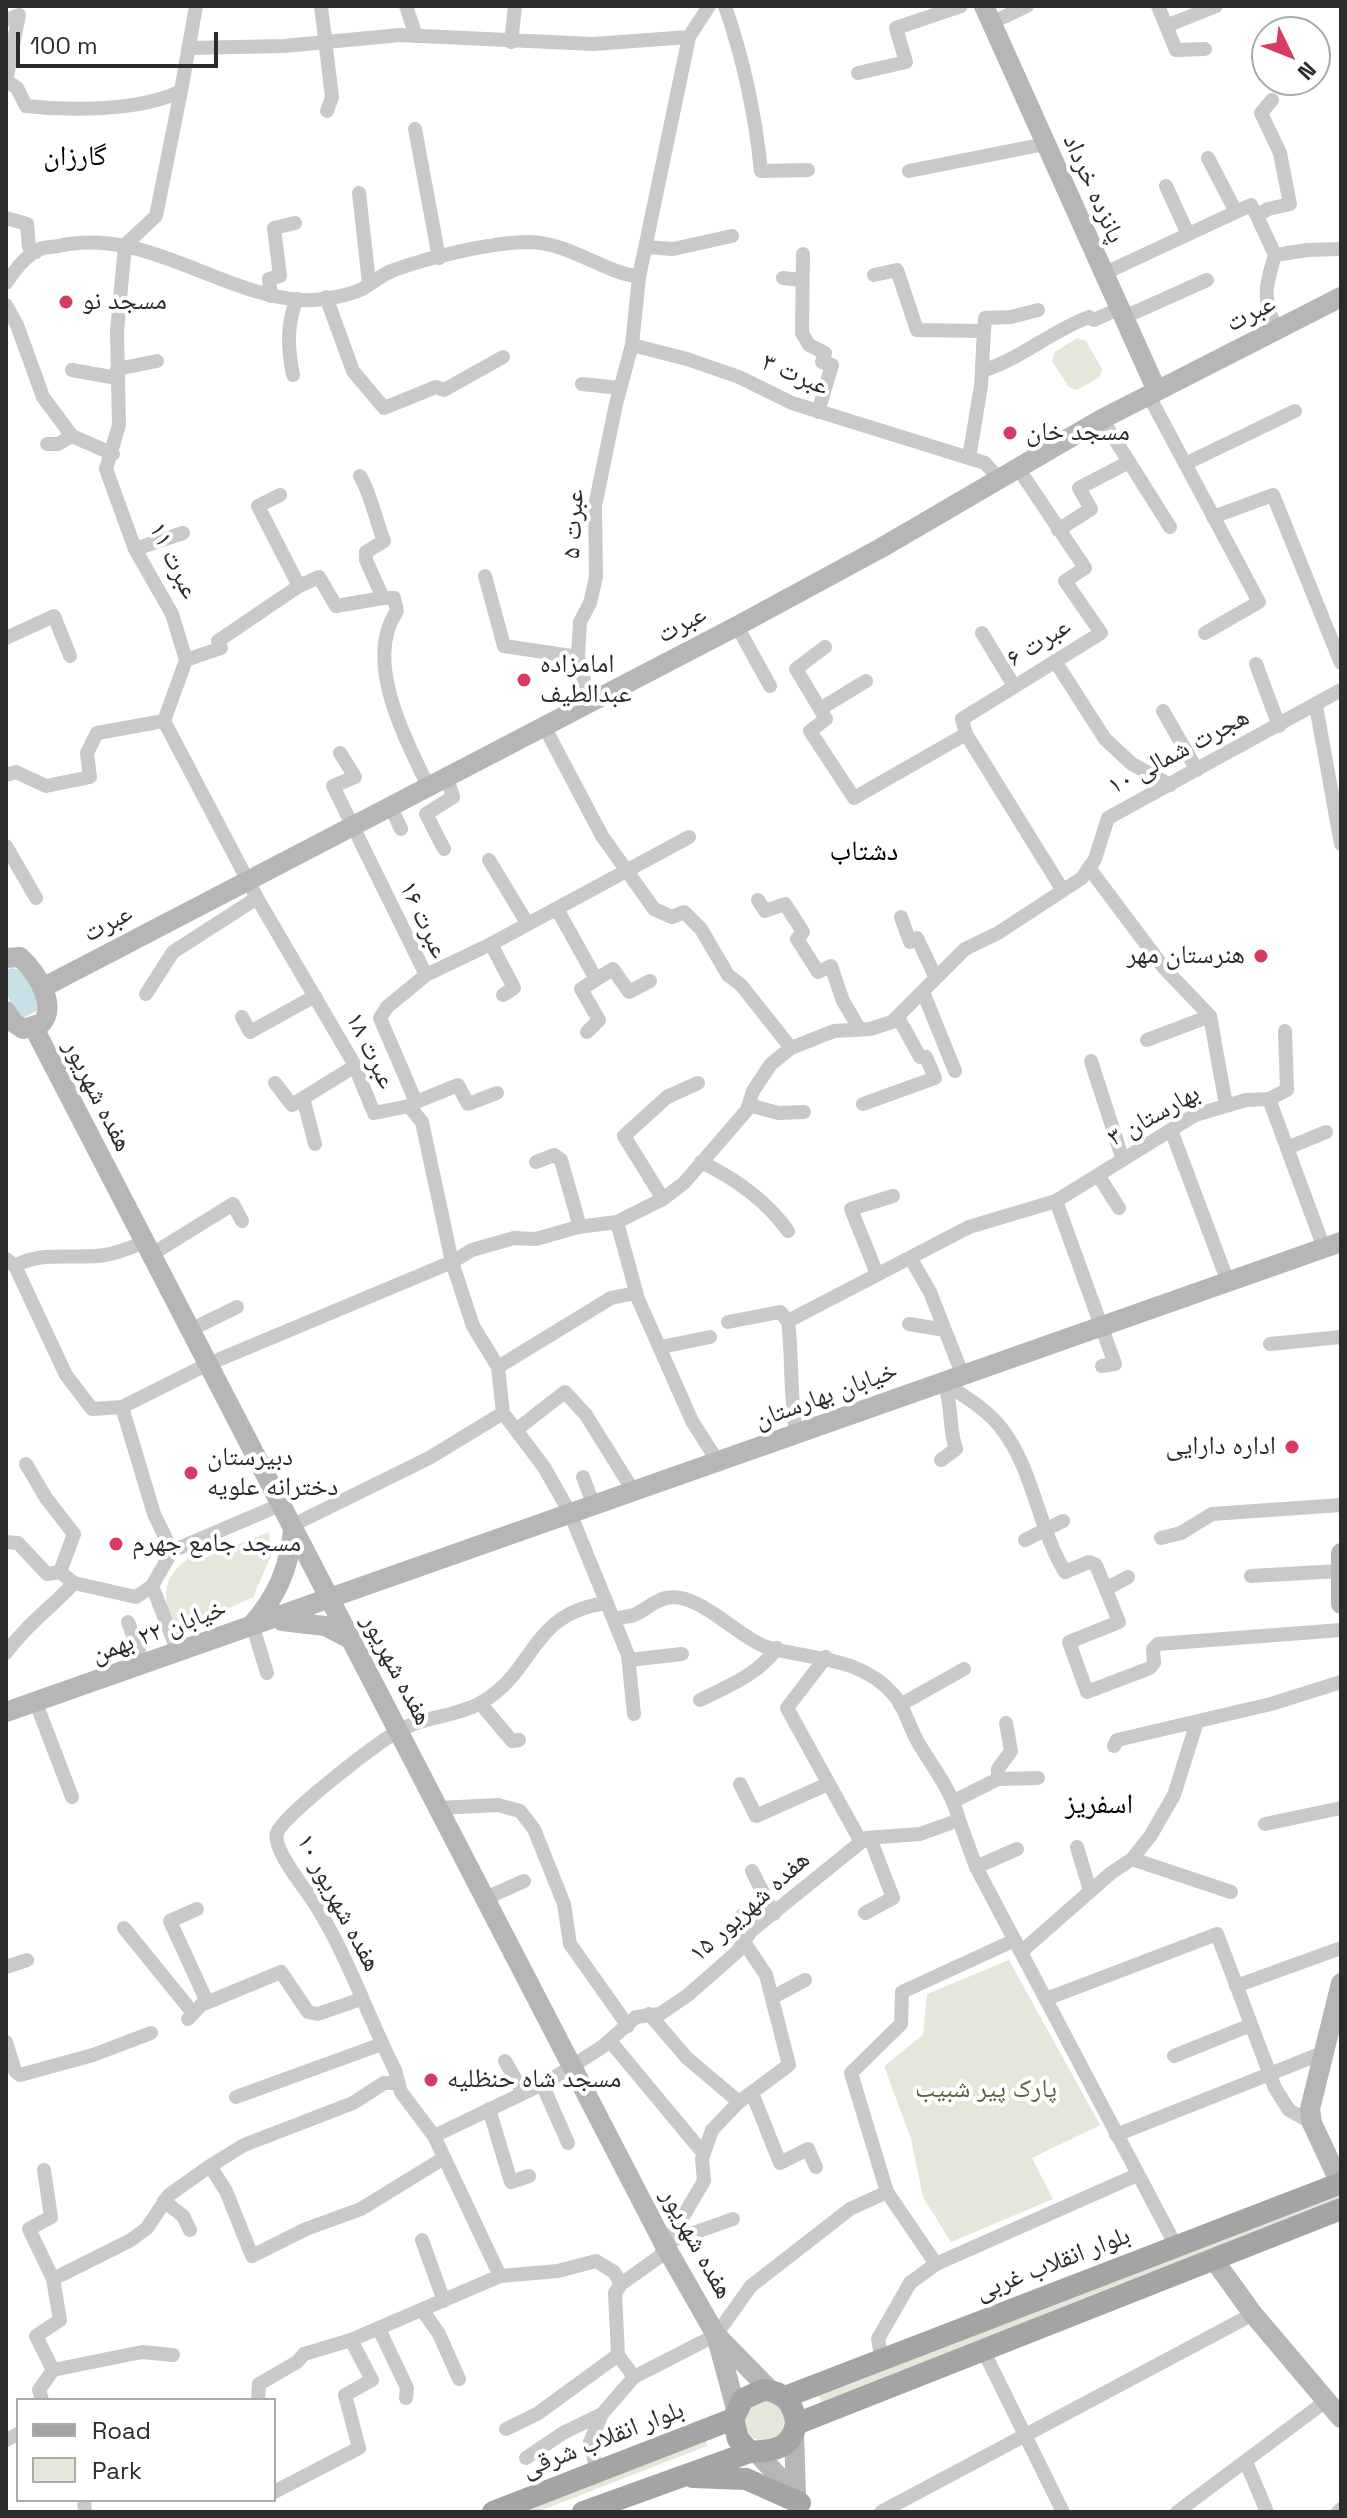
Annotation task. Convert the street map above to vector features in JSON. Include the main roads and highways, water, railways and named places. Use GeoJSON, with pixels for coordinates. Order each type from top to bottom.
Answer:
{"type":"FeatureCollection","features":[{"type":"Feature","properties":{"kind":"main road","name":"پانزده خرداد"},"geometry":{"type":"LineString","coordinates":[[987,14],[1153,394]]}},
{"type":"Feature","properties":{"kind":"main road","name":"عبرت"},"geometry":{"type":"LineString","coordinates":[[42,988],[737,626],[1102,419],[1341,297]]}},
{"type":"Feature","properties":{"kind":"main road"},"geometry":{"type":"LineString","coordinates":[[6,1011],[14,1023],[23,1029],[34,1028],[48,1017],[48,1004],[42,988],[28,964],[9,952]]}},
{"type":"Feature","properties":{"kind":"main road","name":"هفده شهریور"},"geometry":{"type":"LineString","coordinates":[[34,1028],[188,1331],[574,2065],[664,2244],[716,2335],[778,2394]]}},
{"type":"Feature","properties":{"kind":"main road","name":"خیابان بهارستان"},"geometry":{"type":"LineString","coordinates":[[329,1600],[1332,1245]]}},
{"type":"Feature","properties":{"kind":"main road"},"geometry":{"type":"LineString","coordinates":[[258,1625],[289,1567],[292,1528]]}},
{"type":"Feature","properties":{"kind":"main road"},"geometry":{"type":"LineString","coordinates":[[1341,1553],[1341,1604]]}},
{"type":"Feature","properties":{"kind":"main road","name":"خیابان ۲۲ بهمن"},"geometry":{"type":"LineString","coordinates":[[6,1712],[329,1600]]}},
{"type":"Feature","properties":{"kind":"main road"},"geometry":{"type":"LineString","coordinates":[[258,1625],[298,1620],[325,1626],[350,1639]]}},
{"type":"Feature","properties":{"kind":"main road"},"geometry":{"type":"LineString","coordinates":[[1340,2183],[1312,2123],[1310,2109],[1332,2041],[1341,1983]]}},
{"type":"Feature","properties":{"kind":"main road","name":"بلوار انقلاب غربی"},"geometry":{"type":"LineString","coordinates":[[778,2394],[882,2360],[1340,2183]]}},
{"type":"Feature","properties":{"kind":"main road","name":"بلوار انقلاب غربی"},"geometry":{"type":"LineString","coordinates":[[795,2428],[983,2350],[1341,2209]]}},
{"type":"Feature","properties":{"kind":"main road"},"geometry":{"type":"LineString","coordinates":[[1214,2260],[1253,2314],[1341,2418]]}},
{"type":"Feature","properties":{"kind":"main road","name":"هفده شهریور"},"geometry":{"type":"LineString","coordinates":[[716,2335],[734,2414]]}},
{"type":"Feature","properties":{"kind":"main road"},"geometry":{"type":"LineString","coordinates":[[749,2394],[778,2394],[792,2404],[800,2503],[738,2439],[734,2414],[749,2394]]}},
{"type":"Feature","properties":{"kind":"main road","name":"بلوار انقلاب شرقی"},"geometry":{"type":"LineString","coordinates":[[493,2512],[734,2414]]}},
{"type":"Feature","properties":{"kind":"main road"},"geometry":{"type":"LineString","coordinates":[[583,2512],[621,2505],[752,2452],[776,2451],[795,2428]]}},
{"type":"Feature","properties":{"kind":"main road"},"geometry":{"type":"LineString","coordinates":[[684,2477],[746,2479],[800,2503]]}},
{"type":"Feature","properties":{"kind":"water"},"geometry":{"type":"Polygon","coordinates":[[[6,970],[21,970],[38,999],[38,1010],[23,1018],[8,997],[6,970]]]}},
{"type":"Feature","properties":{"kind":"place","name":"مسجد نو"},"geometry":{"type":"Point","coordinates":[66,302]}},
{"type":"Feature","properties":{"kind":"place","name":"مسجد خان"},"geometry":{"type":"Point","coordinates":[1010,433]}},
{"type":"Feature","properties":{"kind":"place","name":"امامزاده عبدالطیف"},"geometry":{"type":"Point","coordinates":[524,680]}},
{"type":"Feature","properties":{"kind":"place","name":"هنرستان مهر"},"geometry":{"type":"Point","coordinates":[1261,956]}},
{"type":"Feature","properties":{"kind":"place","name":"اداره دارایی"},"geometry":{"type":"Point","coordinates":[1292,1447]}},
{"type":"Feature","properties":{"kind":"place","name":"دبیرستان دخترانه علویه"},"geometry":{"type":"Point","coordinates":[191,1473]}},
{"type":"Feature","properties":{"kind":"place","name":"مسجد جامع جهرم"},"geometry":{"type":"Point","coordinates":[116,1544]}},
{"type":"Feature","properties":{"kind":"place","name":"مسجد شاه حنظلیه"},"geometry":{"type":"Point","coordinates":[431,2080]}},
{"type":"Feature","properties":{"kind":"district","name":"گارزان"},"geometry":{"type":"Point","coordinates":[75,157]}},
{"type":"Feature","properties":{"kind":"district","name":"دشتاب"},"geometry":{"type":"Point","coordinates":[864,852]}},
{"type":"Feature","properties":{"kind":"district","name":"اسفریز"},"geometry":{"type":"Point","coordinates":[1099,1805]}},
{"type":"Feature","properties":{"kind":"park label","name":"پارک پیر شبیب"},"geometry":{"type":"Point","coordinates":[986,2090]}}]}
